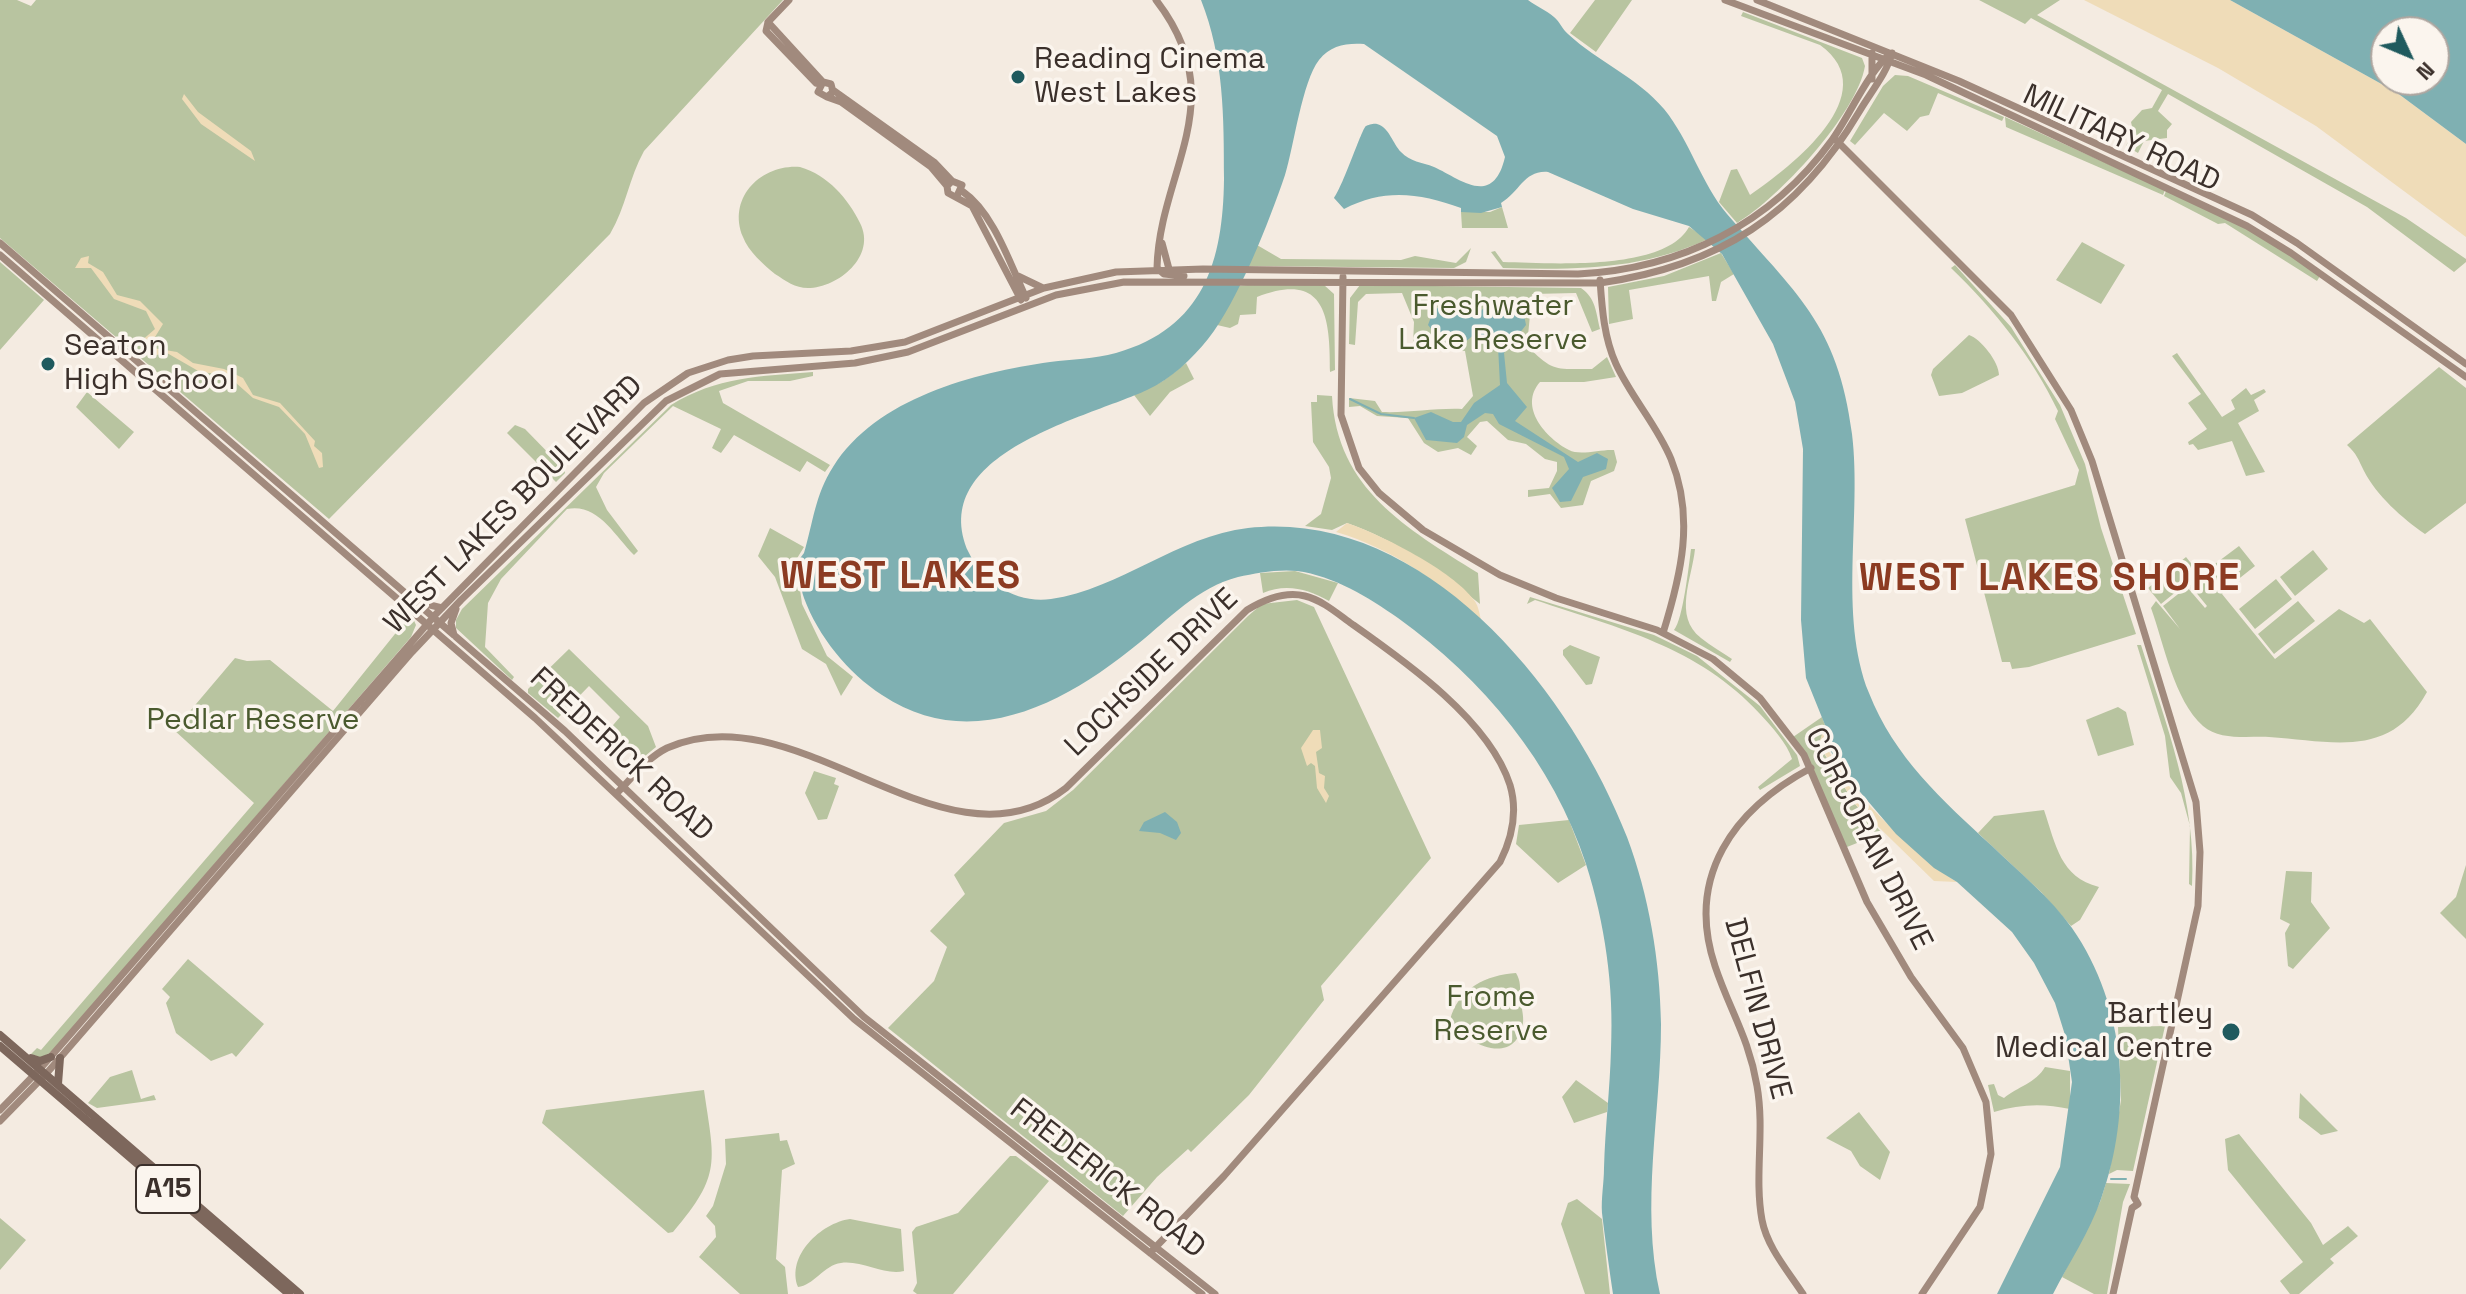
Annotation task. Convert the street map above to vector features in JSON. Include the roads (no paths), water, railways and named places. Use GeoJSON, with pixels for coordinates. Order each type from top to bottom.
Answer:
{"type":"FeatureCollection","features":[{"type":"Feature","properties":{"kind":"main road"},"geometry":{"type":"LineString","coordinates":[[789,0],[768,22],[766,31],[820,84]]}},
{"type":"Feature","properties":{"kind":"main road"},"geometry":{"type":"LineString","coordinates":[[1156,0],[1175,30],[1183,54],[1191,111],[1188,138],[1158,249],[1157,268],[1160,273],[1191,280]]}},
{"type":"Feature","properties":{"kind":"main road","name":"MILITARY ROAD"},"geometry":{"type":"LineString","coordinates":[[1725,0],[1889,57],[1908,69],[2067,139],[2247,226],[2291,253],[2466,377]]}},
{"type":"Feature","properties":{"kind":"main road","name":"MILITARY ROAD"},"geometry":{"type":"LineString","coordinates":[[1757,0],[2252,215],[2297,243],[2466,364]]}},
{"type":"Feature","properties":{"kind":"main road"},"geometry":{"type":"LineString","coordinates":[[1872,53],[1872,80]]}},
{"type":"Feature","properties":{"kind":"main road","name":"WEST LAKES BOULEVARD"},"geometry":{"type":"LineString","coordinates":[[56,1057],[414,639],[461,600],[650,415],[699,382],[739,370],[855,363],[908,352],[1026,305],[1092,285],[1191,280],[1249,281],[1389,272],[1600,283],[1656,273],[1710,254],[1756,228],[1813,179],[1840,144],[1889,57]]}},
{"type":"Feature","properties":{"kind":"main road","name":"WEST LAKES BOULEVARD"},"geometry":{"type":"LineString","coordinates":[[436,620],[442,608],[638,408],[688,373],[728,360],[753,356],[880,347],[921,337],[1044,288],[1143,269],[1257,270],[1419,282],[1481,276],[1600,273],[1643,267],[1702,247],[1748,222],[1797,181],[1833,138],[1889,57]]}},
{"type":"Feature","properties":{"kind":"main road"},"geometry":{"type":"LineString","coordinates":[[1882,73],[1908,69]]}},
{"type":"Feature","properties":{"kind":"main road"},"geometry":{"type":"LineString","coordinates":[[820,84],[830,83],[833,90],[934,162],[950,184],[950,195],[959,194],[976,202],[1026,305]]}},
{"type":"Feature","properties":{"kind":"main road"},"geometry":{"type":"LineString","coordinates":[[820,84],[819,94],[841,102],[950,184],[960,183],[959,194]]}},
{"type":"Feature","properties":{"kind":"main road"},"geometry":{"type":"LineString","coordinates":[[827,97],[833,90]]}},
{"type":"Feature","properties":{"kind":"main road"},"geometry":{"type":"LineString","coordinates":[[1833,138],[2011,315],[2071,410],[2092,461],[2187,768],[2199,828],[2198,906],[2134,1197],[2138,1204],[2132,1208],[2113,1294]]}},
{"type":"Feature","properties":{"kind":"main road"},"geometry":{"type":"LineString","coordinates":[[1161,237],[1169,269]]}},
{"type":"Feature","properties":{"kind":"main road","name":"FREDERICK ROAD"},"geometry":{"type":"LineString","coordinates":[[0,243],[454,635],[620,790],[854,1019],[1153,1250],[1215,1294]]}},
{"type":"Feature","properties":{"kind":"main road"},"geometry":{"type":"LineString","coordinates":[[1143,269],[1158,249]]}},
{"type":"Feature","properties":{"kind":"main road","name":"FREDERICK ROAD"},"geometry":{"type":"LineString","coordinates":[[0,255],[620,790]]}},
{"type":"Feature","properties":{"kind":"main road"},"geometry":{"type":"LineString","coordinates":[[1389,272],[1419,277],[1419,282]]}},
{"type":"Feature","properties":{"kind":"main road"},"geometry":{"type":"LineString","coordinates":[[1600,273],[1603,321],[1616,363],[1664,444],[1682,503],[1682,567],[1663,633]]}},
{"type":"Feature","properties":{"kind":"main road"},"geometry":{"type":"LineString","coordinates":[[1013,276],[1044,288]]}},
{"type":"Feature","properties":{"kind":"main road"},"geometry":{"type":"LineString","coordinates":[[1001,305],[1013,276]]}},
{"type":"Feature","properties":{"kind":"main road","name":"CORCORAN DRIVE"},"geometry":{"type":"LineString","coordinates":[[1344,276],[1341,415],[1359,468],[1379,493],[1423,530],[1500,575],[1663,633],[1713,659],[1746,684],[1782,723],[1811,768],[1867,902],[1911,977],[1963,1048],[1986,1102],[1991,1154],[1980,1207],[1963,1237],[1922,1294]]}},
{"type":"Feature","properties":{"kind":"main road","name":"LOCHSIDE DRIVE"},"geometry":{"type":"LineString","coordinates":[[620,790],[665,749],[688,741],[732,738],[780,746],[959,811],[992,816],[1017,813],[1044,803],[1066,788],[1247,610],[1286,595],[1309,597],[1329,608],[1433,686],[1472,727],[1503,770],[1513,808],[1507,846],[1491,874],[1398,982],[1153,1250]]}},
{"type":"Feature","properties":{"kind":"main road"},"geometry":{"type":"LineString","coordinates":[[454,635],[451,623],[461,600]]}},
{"type":"Feature","properties":{"kind":"main road"},"geometry":{"type":"LineString","coordinates":[[416,602],[442,608]]}},
{"type":"Feature","properties":{"kind":"main road"},"geometry":{"type":"LineString","coordinates":[[414,639],[418,624],[415,614]]}},
{"type":"Feature","properties":{"kind":"main road","name":"WEST LAKES BOULEVARD"},"geometry":{"type":"LineString","coordinates":[[0,1121],[425,638],[430,627]]}},
{"type":"Feature","properties":{"kind":"main road"},"geometry":{"type":"LineString","coordinates":[[425,638],[446,641]]}},
{"type":"Feature","properties":{"kind":"main road","name":"DELFIN DRIVE"},"geometry":{"type":"LineString","coordinates":[[1803,1294],[1775,1251],[1762,1221],[1760,1109],[1756,1078],[1746,1034],[1715,966],[1708,934],[1707,909],[1715,865],[1738,823],[1773,789],[1811,768]]}},
{"type":"Feature","properties":{"kind":"main road","name":"A15"},"geometry":{"type":"LineString","coordinates":[[0,1035],[23,1054],[40,1075],[58,1085],[300,1294]]}},
{"type":"Feature","properties":{"kind":"main road","name":"A15"},"geometry":{"type":"LineString","coordinates":[[0,1046],[40,1075],[289,1294]]}},
{"type":"Feature","properties":{"kind":"main road"},"geometry":{"type":"LineString","coordinates":[[23,1054],[40,1061],[56,1057],[58,1085]]}},
{"type":"Feature","properties":{"kind":"main road","name":"WEST LAKES BOULEVARD"},"geometry":{"type":"LineString","coordinates":[[0,1110],[40,1075]]}},
{"type":"Feature","properties":{"kind":"main road","name":"FREDERICK ROAD"},"geometry":{"type":"LineString","coordinates":[[1153,1250],[1202,1294]]}},
{"type":"Feature","properties":{"kind":"water","name":"WEST LAKES"},"geometry":{"type":"Polygon","coordinates":[[[1201,0],[1528,0],[1556,19],[1580,44],[1642,88],[1664,109],[1718,202],[1810,312],[1836,364],[1852,434],[1855,631],[1869,693],[1892,737],[1921,776],[2044,895],[2072,928],[2104,991],[2114,1025],[2120,1095],[2118,1130],[2111,1165],[2091,1223],[2053,1294],[1997,1294],[2060,1167],[2072,1082],[2065,1035],[2055,1003],[2034,963],[2012,932],[1957,882],[1934,868],[1896,834],[1849,779],[1826,744],[1825,725],[1806,678],[1801,620],[1803,449],[1795,402],[1773,344],[1722,254],[1689,226],[1633,209],[1548,172],[1533,174],[1501,203],[1502,207],[1481,213],[1461,212],[1461,208],[1446,203],[1402,195],[1373,198],[1344,209],[1334,198],[1368,125],[1377,124],[1385,129],[1408,158],[1474,186],[1492,182],[1500,173],[1505,157],[1497,136],[1364,44],[1334,48],[1319,60],[1313,70],[1303,98],[1285,175],[1270,215],[1241,283],[1208,339],[1180,368],[1156,385],[1019,444],[990,465],[970,489],[962,518],[969,553],[983,574],[1002,589],[1038,600],[1101,585],[1173,551],[1222,533],[1248,528],[1312,529],[1373,547],[1430,578],[1482,620],[1528,669],[1568,723],[1602,780],[1635,859],[1647,905],[1656,952],[1661,1024],[1652,1193],[1654,1260],[1660,1294],[1613,1294],[1602,1207],[1611,1002],[1603,932],[1586,864],[1555,792],[1512,726],[1459,668],[1429,642],[1375,602],[1350,588],[1297,571],[1260,573],[1238,577],[1210,588],[1111,665],[1050,701],[1017,714],[984,720],[950,720],[916,712],[882,695],[857,676],[826,640],[804,598],[798,561],[804,553],[822,488],[833,467],[852,443],[874,423],[901,406],[959,382],[1021,367],[1108,355],[1146,342],[1170,327],[1189,309],[1203,287],[1219,237],[1224,156],[1218,66],[1201,0]]]}},
{"type":"Feature","properties":{"kind":"water"},"geometry":{"type":"Polygon","coordinates":[[[2230,0],[2466,0],[2466,144],[2401,96],[2450,96],[2450,16],[2370,16],[2370,78],[2230,0]]]}},
{"type":"Feature","properties":{"kind":"water"},"geometry":{"type":"Polygon","coordinates":[[[1504,299],[1523,310],[1526,325],[1504,353],[1507,383],[1527,407],[1515,421],[1578,462],[1597,453],[1608,459],[1606,469],[1583,477],[1571,501],[1560,502],[1552,488],[1569,469],[1564,457],[1499,424],[1493,414],[1485,413],[1467,425],[1464,437],[1457,443],[1426,440],[1414,418],[1431,412],[1453,422],[1461,422],[1474,403],[1500,385],[1498,346],[1484,342],[1475,334],[1465,342],[1440,340],[1428,325],[1434,309],[1448,305],[1464,317],[1474,317],[1493,300],[1504,299]]]}},
{"type":"Feature","properties":{"kind":"water"},"geometry":{"type":"Polygon","coordinates":[[[1165,812],[1177,822],[1181,833],[1176,840],[1160,833],[1139,831],[1144,822],[1165,812]]]}},
{"type":"Feature","properties":{"kind":"waterway"},"geometry":{"type":"LineString","coordinates":[[1350,399],[1381,414],[1414,418]]}},
{"type":"Feature","properties":{"kind":"waterway"},"geometry":{"type":"LineString","coordinates":[[2111,1179],[2126,1179]]}},
{"type":"Feature","properties":{"kind":"place","name":"Reading Cinema West Lakes"},"geometry":{"type":"Point","coordinates":[1018,77]}},
{"type":"Feature","properties":{"kind":"place","name":"Seaton High School"},"geometry":{"type":"Point","coordinates":[48,364]}},
{"type":"Feature","properties":{"kind":"place","name":"Bartley Medical Centre"},"geometry":{"type":"Point","coordinates":[2231,1032]}},
{"type":"Feature","properties":{"kind":"district","name":"WEST LAKES"},"geometry":{"type":"Point","coordinates":[901,578]}},
{"type":"Feature","properties":{"kind":"district","name":"WEST LAKES SHORE"},"geometry":{"type":"Point","coordinates":[2050,580]}},
{"type":"Feature","properties":{"kind":"park label","name":"Freshwater Lake Reserve"},"geometry":{"type":"Point","coordinates":[1493,324]}},
{"type":"Feature","properties":{"kind":"park label","name":"Pedlar Reserve"},"geometry":{"type":"Point","coordinates":[253,721]}},
{"type":"Feature","properties":{"kind":"park label","name":"Frome Reserve"},"geometry":{"type":"Point","coordinates":[1491,1015]}}]}
